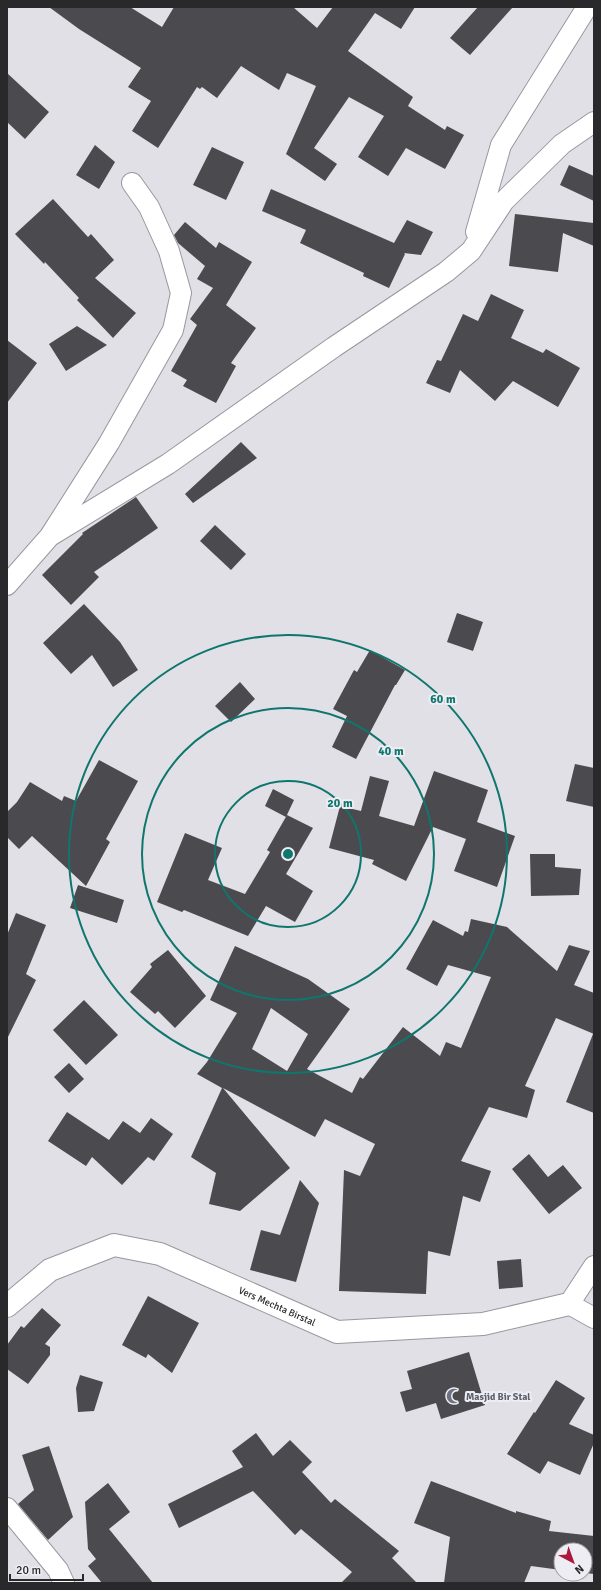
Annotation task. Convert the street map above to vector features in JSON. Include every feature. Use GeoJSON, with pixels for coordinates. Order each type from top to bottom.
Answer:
{"type":"FeatureCollection","features":[{"type":"Feature","properties":{"kind":"street"},"geometry":{"type":"LineString","coordinates":[[471,251],[501,145],[587,7]]}},
{"type":"Feature","properties":{"kind":"street"},"geometry":{"type":"LineString","coordinates":[[50,536],[168,464],[334,347],[446,272],[471,251],[504,201],[562,144],[594,122]]}},
{"type":"Feature","properties":{"kind":"street"},"geometry":{"type":"LineString","coordinates":[[7,585],[50,536],[109,443],[173,330],[181,293],[171,258],[149,207],[132,183]]}},
{"type":"Feature","properties":{"kind":"street","name":"Vers Mechta Birstal"},"geometry":{"type":"LineString","coordinates":[[7,1306],[50,1270],[114,1245],[160,1254],[337,1332],[483,1324],[569,1304]]}},
{"type":"Feature","properties":{"kind":"street"},"geometry":{"type":"LineString","coordinates":[[594,1266],[569,1304],[594,1318]]}},
{"type":"Feature","properties":{"kind":"street"},"geometry":{"type":"LineString","coordinates":[[7,1508],[58,1570],[64,1583]]}},
{"type":"Feature","properties":{"kind":"building"},"geometry":{"type":"Polygon","coordinates":[[[49,7],[130,7],[162,27],[174,7],[293,7],[317,28],[333,7],[415,7],[401,29],[375,13],[348,51],[413,97],[408,106],[445,130],[447,126],[464,135],[445,169],[406,148],[388,176],[358,157],[384,116],[349,97],[314,148],[337,164],[325,181],[286,154],[316,86],[287,73],[279,90],[241,66],[217,98],[202,87],[200,89],[197,87],[158,148],[132,131],[151,101],[128,87],[141,68],[79,29],[49,7]]]}},
{"type":"Feature","properties":{"kind":"building"},"geometry":{"type":"Polygon","coordinates":[[[478,7],[513,7],[470,55],[450,38],[478,7]]]}},
{"type":"Feature","properties":{"kind":"building"},"geometry":{"type":"Polygon","coordinates":[[[7,73],[49,112],[25,139],[7,122],[7,73]]]}},
{"type":"Feature","properties":{"kind":"building"},"geometry":{"type":"Polygon","coordinates":[[[95,145],[115,162],[99,189],[76,175],[95,145]]]}},
{"type":"Feature","properties":{"kind":"building"},"geometry":{"type":"Polygon","coordinates":[[[212,147],[244,162],[226,200],[193,185],[212,147]]]}},
{"type":"Feature","properties":{"kind":"building"},"geometry":{"type":"Polygon","coordinates":[[[569,165],[594,176],[594,201],[560,185],[569,165]]]}},
{"type":"Feature","properties":{"kind":"building"},"geometry":{"type":"Polygon","coordinates":[[[271,189],[394,243],[407,220],[433,232],[421,255],[404,253],[405,254],[389,288],[363,276],[364,273],[300,243],[306,230],[262,211],[271,189]]]}},
{"type":"Feature","properties":{"kind":"building"},"geometry":{"type":"Polygon","coordinates":[[[53,199],[88,237],[91,234],[114,260],[95,278],[136,313],[113,338],[77,300],[79,298],[45,262],[44,264],[15,234],[53,199]]]}},
{"type":"Feature","properties":{"kind":"building"},"geometry":{"type":"Polygon","coordinates":[[[515,214],[594,223],[594,246],[563,233],[558,272],[509,266],[515,214]]]}},
{"type":"Feature","properties":{"kind":"building"},"geometry":{"type":"Polygon","coordinates":[[[185,222],[216,248],[219,242],[252,262],[226,305],[256,328],[231,363],[236,366],[216,403],[183,386],[187,380],[171,371],[197,325],[190,319],[213,288],[197,279],[205,266],[178,243],[174,235],[185,222]]]}},
{"type":"Feature","properties":{"kind":"building"},"geometry":{"type":"Polygon","coordinates":[[[491,294],[524,310],[511,338],[543,353],[546,349],[580,368],[558,407],[513,381],[495,401],[460,370],[450,393],[426,383],[437,360],[441,361],[463,314],[478,321],[491,294]]]}},
{"type":"Feature","properties":{"kind":"building"},"geometry":{"type":"Polygon","coordinates":[[[77,326],[107,345],[66,371],[49,344],[77,326]]]}},
{"type":"Feature","properties":{"kind":"building"},"geometry":{"type":"Polygon","coordinates":[[[7,340],[37,363],[7,403],[7,340]]]}},
{"type":"Feature","properties":{"kind":"building"},"geometry":{"type":"Polygon","coordinates":[[[241,442],[257,458],[193,503],[185,494],[241,442]]]}},
{"type":"Feature","properties":{"kind":"building"},"geometry":{"type":"Polygon","coordinates":[[[136,497],[158,528],[94,572],[99,577],[71,605],[42,575],[83,534],[82,533],[136,497]]]}},
{"type":"Feature","properties":{"kind":"building"},"geometry":{"type":"Polygon","coordinates":[[[215,525],[246,554],[231,570],[200,541],[215,525]]]}},
{"type":"Feature","properties":{"kind":"building"},"geometry":{"type":"Polygon","coordinates":[[[84,604],[120,642],[138,670],[113,687],[92,655],[71,674],[43,643],[84,604]]]}},
{"type":"Feature","properties":{"kind":"building"},"geometry":{"type":"Polygon","coordinates":[[[457,613],[483,622],[473,651],[447,642],[457,613]]]}},
{"type":"Feature","properties":{"kind":"building"},"geometry":{"type":"Polygon","coordinates":[[[370,650],[405,670],[395,685],[356,759],[332,747],[347,716],[333,709],[354,670],[357,672],[370,650]]]}},
{"type":"Feature","properties":{"kind":"building"},"geometry":{"type":"Polygon","coordinates":[[[240,682],[255,699],[231,722],[215,706],[240,682]]]}},
{"type":"Feature","properties":{"kind":"building"},"geometry":{"type":"Polygon","coordinates":[[[99,760],[138,781],[106,839],[110,842],[86,886],[32,836],[19,849],[7,837],[7,812],[17,802],[30,782],[62,801],[64,796],[76,801],[99,760]]]}},
{"type":"Feature","properties":{"kind":"building"},"geometry":{"type":"Polygon","coordinates":[[[575,764],[594,768],[594,807],[566,801],[575,764]]]}},
{"type":"Feature","properties":{"kind":"building"},"geometry":{"type":"Polygon","coordinates":[[[434,771],[488,790],[477,822],[515,836],[497,887],[454,871],[466,839],[433,827],[406,881],[372,864],[374,860],[329,848],[340,806],[361,811],[370,776],[389,781],[379,816],[414,826],[434,771]]]}},
{"type":"Feature","properties":{"kind":"building"},"geometry":{"type":"Polygon","coordinates":[[[273,789],[294,800],[286,817],[265,806],[273,789]]]}},
{"type":"Feature","properties":{"kind":"building"},"geometry":{"type":"Polygon","coordinates":[[[287,815],[313,828],[286,874],[313,891],[295,922],[266,906],[248,936],[184,910],[182,912],[157,902],[185,833],[222,848],[208,880],[245,894],[270,852],[267,850],[287,815]]]}},
{"type":"Feature","properties":{"kind":"building"},"geometry":{"type":"Polygon","coordinates":[[[530,854],[555,854],[555,867],[581,869],[579,895],[531,896],[530,854]]]}},
{"type":"Feature","properties":{"kind":"building"},"geometry":{"type":"Polygon","coordinates":[[[78,885],[124,900],[117,923],[70,908],[78,885]]]}},
{"type":"Feature","properties":{"kind":"building"},"geometry":{"type":"Polygon","coordinates":[[[16,913],[46,925],[26,974],[36,980],[7,1039],[7,935],[16,913]]]}},
{"type":"Feature","properties":{"kind":"building"},"geometry":{"type":"Polygon","coordinates":[[[471,919],[507,927],[557,971],[569,945],[590,951],[574,985],[594,993],[594,1034],[556,1018],[525,1086],[535,1090],[527,1118],[489,1107],[461,1161],[491,1171],[480,1202],[463,1196],[450,1256],[428,1251],[426,1294],[339,1291],[344,1170],[360,1176],[375,1144],[325,1119],[315,1137],[223,1088],[290,1168],[240,1211],[209,1204],[216,1173],[191,1157],[222,1088],[197,1074],[207,1062],[237,1013],[210,1000],[235,946],[308,979],[350,1009],[307,1069],[352,1093],[360,1077],[363,1079],[403,1027],[440,1056],[446,1042],[461,1048],[491,977],[448,965],[437,986],[406,969],[433,920],[463,936],[465,931],[468,932],[471,919]],[[271,1008],[252,1049],[287,1071],[308,1034],[271,1008]]]}},
{"type":"Feature","properties":{"kind":"building"},"geometry":{"type":"Polygon","coordinates":[[[168,950],[206,996],[175,1028],[158,1011],[155,1014],[130,992],[152,967],[150,964],[168,950]]]}},
{"type":"Feature","properties":{"kind":"building"},"geometry":{"type":"Polygon","coordinates":[[[84,1000],[118,1035],[86,1065],[53,1030],[84,1000]]]}},
{"type":"Feature","properties":{"kind":"building"},"geometry":{"type":"Polygon","coordinates":[[[594,1034],[594,1113],[566,1102],[594,1034]]]}},
{"type":"Feature","properties":{"kind":"building"},"geometry":{"type":"Polygon","coordinates":[[[69,1063],[84,1079],[69,1093],[54,1077],[69,1063]]]}},
{"type":"Feature","properties":{"kind":"building"},"geometry":{"type":"Polygon","coordinates":[[[67,1112],[109,1140],[123,1121],[140,1133],[151,1118],[173,1134],[154,1161],[148,1157],[122,1185],[92,1157],[86,1166],[48,1141],[67,1112]]]}},
{"type":"Feature","properties":{"kind":"building"},"geometry":{"type":"Polygon","coordinates":[[[529,1154],[548,1177],[563,1165],[582,1188],[549,1214],[512,1169],[529,1154]]]}},
{"type":"Feature","properties":{"kind":"building"},"geometry":{"type":"Polygon","coordinates":[[[300,1180],[319,1203],[296,1282],[250,1270],[261,1230],[280,1235],[300,1180]]]}},
{"type":"Feature","properties":{"kind":"building"},"geometry":{"type":"Polygon","coordinates":[[[521,1259],[523,1287],[499,1289],[497,1261],[521,1259]]]}},
{"type":"Feature","properties":{"kind":"building"},"geometry":{"type":"Polygon","coordinates":[[[148,1296],[199,1323],[172,1373],[148,1354],[146,1358],[122,1345],[148,1296]]]}},
{"type":"Feature","properties":{"kind":"building"},"geometry":{"type":"Polygon","coordinates":[[[42,1308],[61,1325],[45,1344],[50,1347],[50,1355],[28,1384],[7,1369],[7,1345],[21,1326],[24,1328],[42,1308]]]}},
{"type":"Feature","properties":{"kind":"building"},"geometry":{"type":"Polygon","coordinates":[[[469,1352],[485,1405],[441,1419],[436,1403],[406,1412],[400,1392],[412,1389],[407,1371],[469,1352]]]}},
{"type":"Feature","properties":{"kind":"building"},"geometry":{"type":"Polygon","coordinates":[[[80,1375],[103,1382],[94,1411],[78,1412],[76,1388],[80,1375]]]}},
{"type":"Feature","properties":{"kind":"building"},"geometry":{"type":"Polygon","coordinates":[[[556,1380],[585,1398],[569,1424],[594,1435],[594,1443],[580,1475],[548,1461],[540,1474],[507,1454],[556,1380]]]}},
{"type":"Feature","properties":{"kind":"building"},"geometry":{"type":"Polygon","coordinates":[[[256,1433],[273,1456],[290,1440],[312,1462],[302,1472],[331,1503],[335,1499],[399,1551],[392,1558],[417,1583],[341,1583],[352,1572],[301,1529],[295,1535],[253,1491],[179,1528],[168,1504],[243,1467],[232,1451],[256,1433]]]}},
{"type":"Feature","properties":{"kind":"building"},"geometry":{"type":"Polygon","coordinates":[[[49,1446],[73,1517],[48,1540],[18,1504],[34,1490],[22,1455],[49,1446]]]}},
{"type":"Feature","properties":{"kind":"building"},"geometry":{"type":"Polygon","coordinates":[[[431,1481],[516,1513],[516,1511],[551,1521],[549,1531],[594,1536],[594,1574],[593,1542],[553,1542],[553,1569],[531,1566],[524,1583],[444,1583],[450,1537],[414,1523],[431,1481]]]}},
{"type":"Feature","properties":{"kind":"building"},"geometry":{"type":"Polygon","coordinates":[[[108,1483],[130,1512],[109,1529],[153,1583],[102,1583],[88,1566],[96,1559],[88,1549],[85,1502],[108,1483]]]}},
{"type":"Feature","properties":{"kind":"place","name":"Masjid Bir Stal"},"geometry":{"type":"Point","coordinates":[454,1396]}}]}
